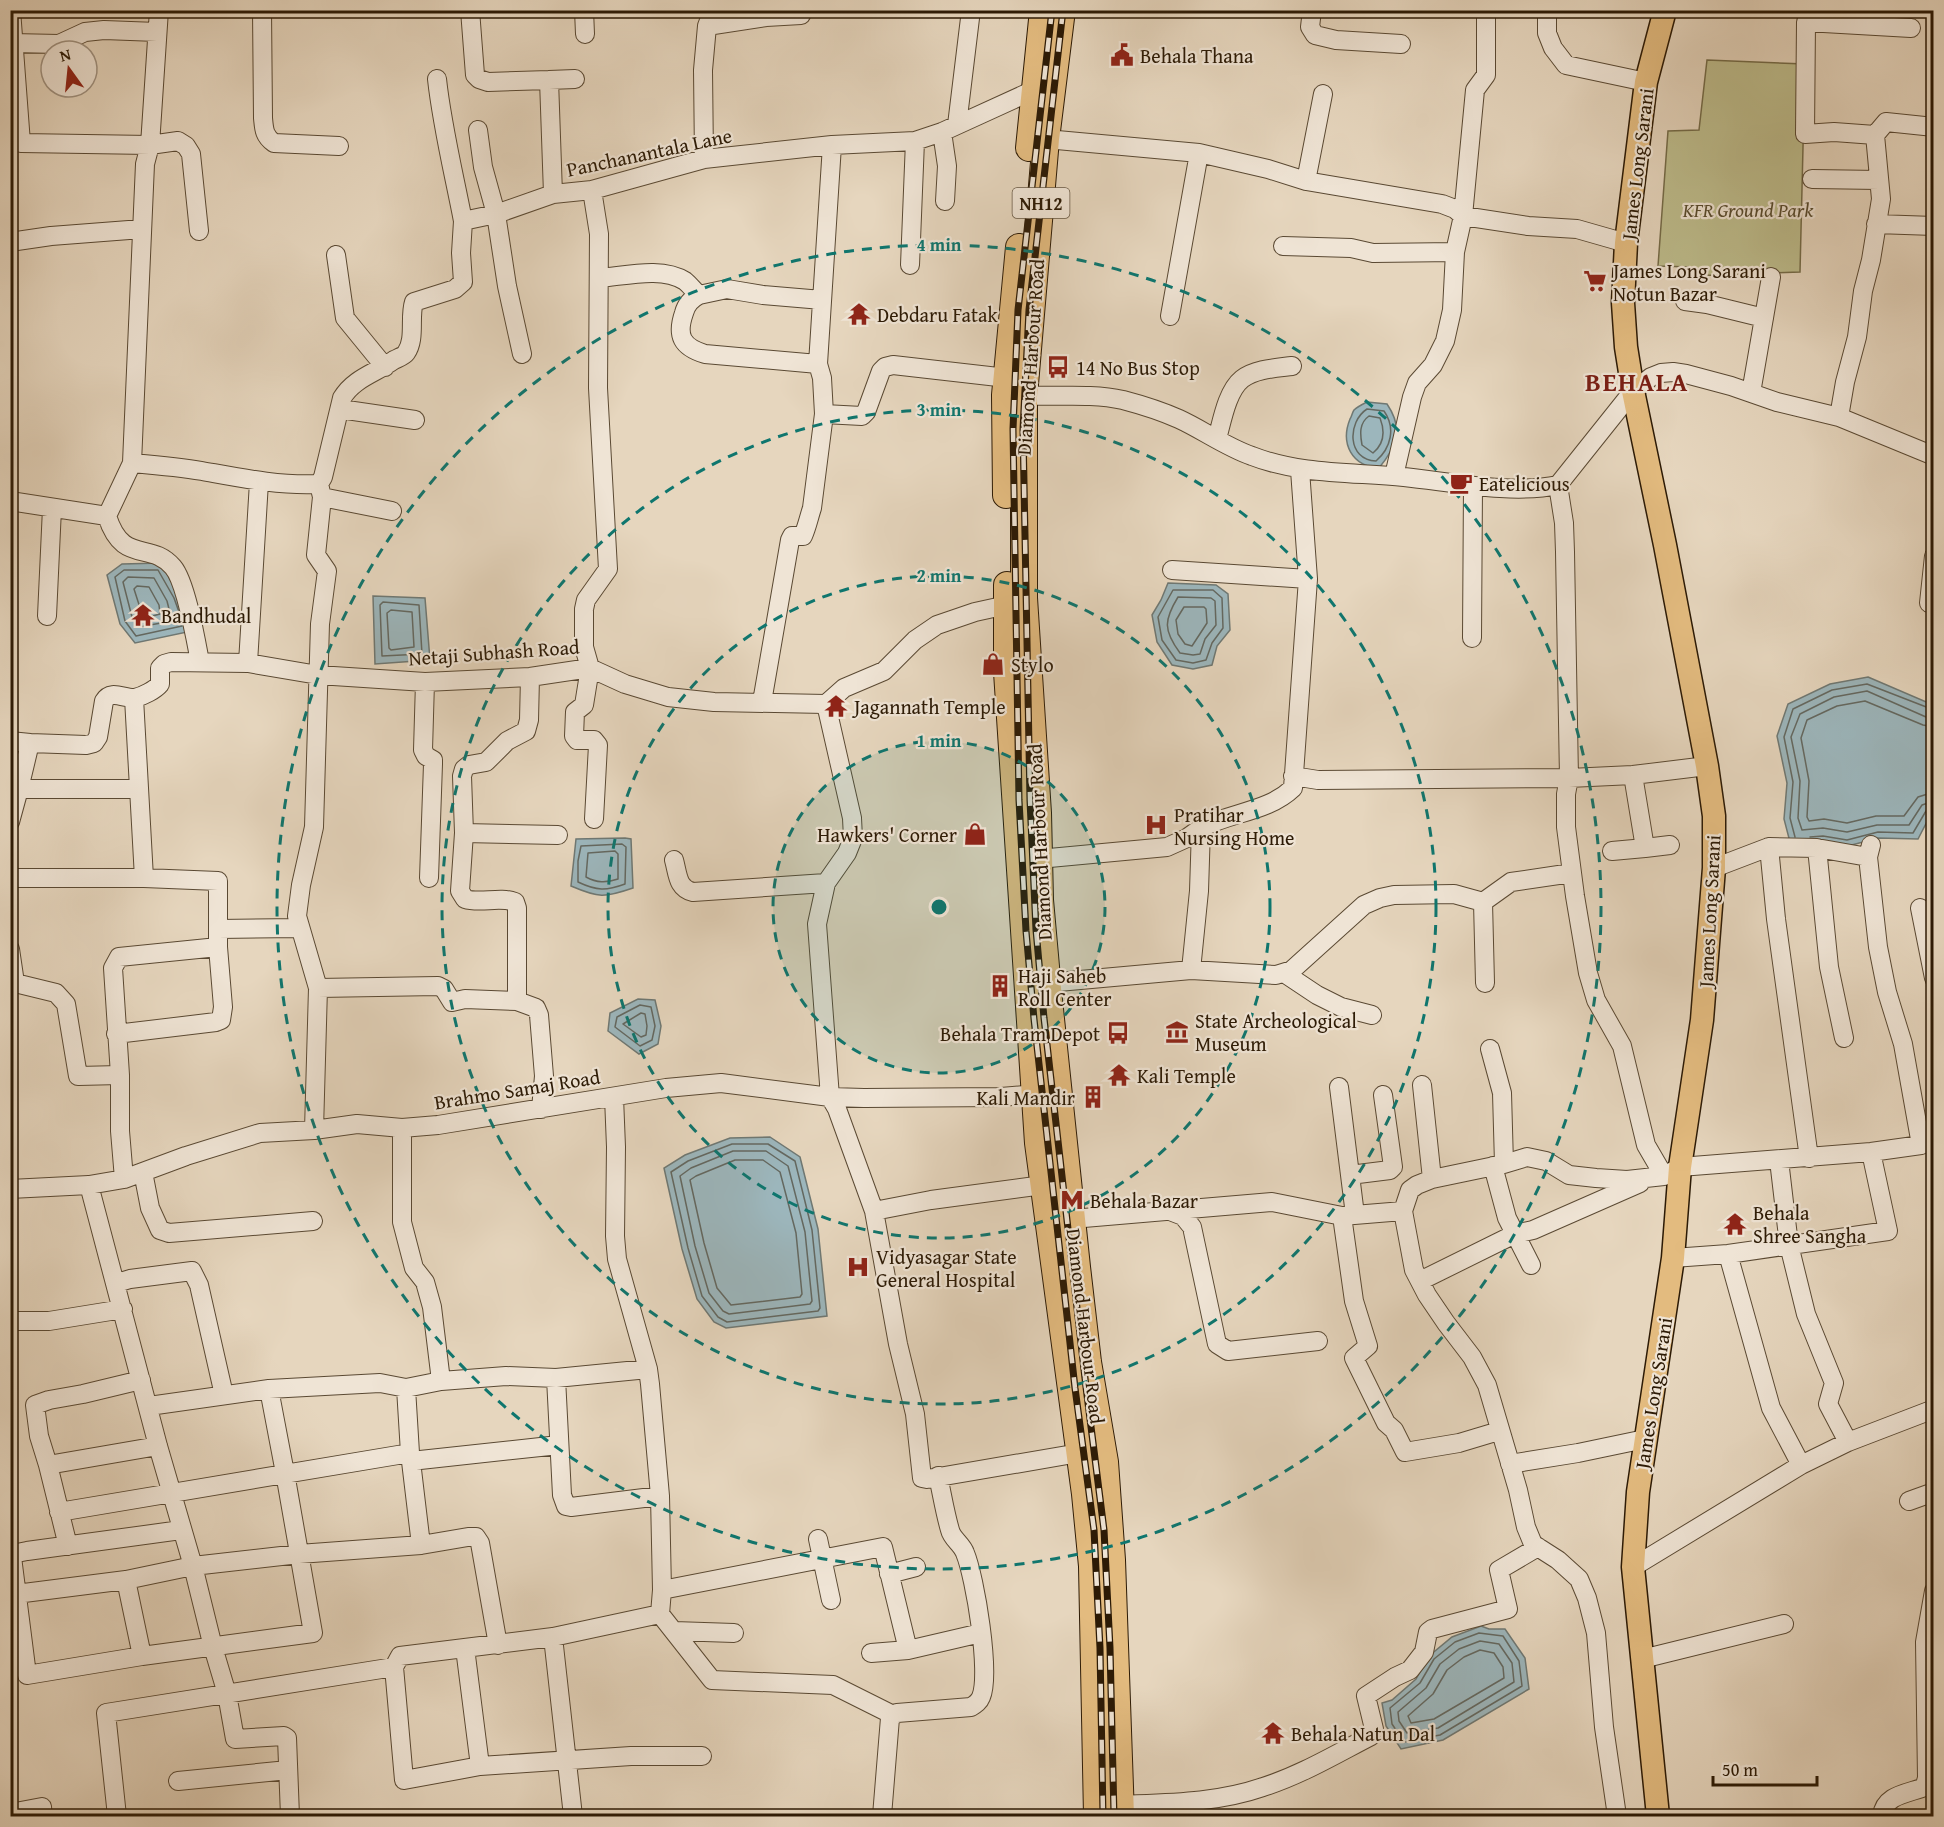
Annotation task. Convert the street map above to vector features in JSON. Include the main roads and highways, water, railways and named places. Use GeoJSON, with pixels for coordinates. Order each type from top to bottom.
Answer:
{"type":"FeatureCollection","features":[{"type":"Feature","properties":{"kind":"highway","name":"Diamond Harbour Road"},"geometry":{"type":"LineString","coordinates":[[1043,10],[1034,90],[1012,390],[1007,672],[1029,860],[1047,983],[1088,1362],[1097,1816]]}},
{"type":"Feature","properties":{"kind":"highway","name":"Diamond Harbour Road"},"geometry":{"type":"LineString","coordinates":[[1062,10],[1012,390],[1038,813],[1029,860],[1036,1095],[1043,1185],[1091,1448],[1105,1462],[1112,1560],[1121,1811]]}},
{"type":"Feature","properties":{"kind":"main road","name":"James Long Sarani"},"geometry":{"type":"LineString","coordinates":[[1658,1816],[1633,1567],[1638,1492],[1673,1258],[1666,1173],[1702,1020],[1714,868],[1714,816],[1707,766],[1633,392],[1626,347],[1623,303],[1626,243],[1646,82],[1665,10]]}},
{"type":"Feature","properties":{"kind":"water"},"geometry":{"type":"Polygon","coordinates":[[[1367,402],[1387,404],[1397,429],[1394,445],[1379,468],[1362,463],[1355,458],[1348,445],[1347,428],[1353,412],[1367,402]]]}},
{"type":"Feature","properties":{"kind":"water"},"geometry":{"type":"Polygon","coordinates":[[[162,563],[180,595],[192,631],[135,643],[120,624],[107,575],[122,564],[162,563]]]}},
{"type":"Feature","properties":{"kind":"water"},"geometry":{"type":"Polygon","coordinates":[[[1168,583],[1216,585],[1228,594],[1230,630],[1217,646],[1212,665],[1193,669],[1172,665],[1157,642],[1152,615],[1168,583]]]}},
{"type":"Feature","properties":{"kind":"water"},"geometry":{"type":"Polygon","coordinates":[[[373,596],[425,598],[430,660],[375,664],[373,596]]]}},
{"type":"Feature","properties":{"kind":"water"},"geometry":{"type":"Polygon","coordinates":[[[1868,677],[1931,704],[1934,731],[1933,810],[1918,839],[1878,838],[1848,846],[1791,846],[1784,819],[1787,783],[1777,736],[1788,704],[1830,684],[1868,677]]]}},
{"type":"Feature","properties":{"kind":"water"},"geometry":{"type":"Polygon","coordinates":[[[576,839],[631,839],[633,888],[615,894],[595,895],[571,886],[576,839]]]}},
{"type":"Feature","properties":{"kind":"water"},"geometry":{"type":"Polygon","coordinates":[[[638,999],[655,1000],[661,1026],[658,1044],[639,1054],[608,1031],[610,1013],[638,999]]]}},
{"type":"Feature","properties":{"kind":"water"},"geometry":{"type":"Polygon","coordinates":[[[770,1137],[800,1157],[818,1229],[827,1316],[726,1328],[714,1322],[697,1299],[682,1249],[664,1168],[685,1155],[730,1138],[770,1137]]]}},
{"type":"Feature","properties":{"kind":"water"},"geometry":{"type":"Polygon","coordinates":[[[1481,1626],[1489,1629],[1505,1629],[1525,1658],[1529,1689],[1443,1740],[1401,1749],[1386,1726],[1382,1703],[1392,1700],[1416,1679],[1429,1656],[1452,1637],[1481,1626]]]}},
{"type":"Feature","properties":{"kind":"railway"},"geometry":{"type":"LineString","coordinates":[[1052,10],[1018,310],[1013,429],[1019,800],[1026,931],[1034,1019],[1075,1388],[1094,1530],[1100,1648],[1103,1816]]}},
{"type":"Feature","properties":{"kind":"railway"},"geometry":{"type":"LineString","coordinates":[[1063,10],[1029,310],[1023,430],[1030,800],[1036,930],[1044,1018],[1104,1530],[1110,1648],[1114,1816]]}},
{"type":"Feature","properties":{"kind":"place","name":"Behala Thana"},"geometry":{"type":"Point","coordinates":[1122,55]}},
{"type":"Feature","properties":{"kind":"place","name":"James Long Sarani Notun Bazar"},"geometry":{"type":"Point","coordinates":[1595,281]}},
{"type":"Feature","properties":{"kind":"place","name":"Debdaru Fatak"},"geometry":{"type":"Point","coordinates":[859,314]}},
{"type":"Feature","properties":{"kind":"place","name":"14 No Bus Stop"},"geometry":{"type":"Point","coordinates":[1058,367]}},
{"type":"Feature","properties":{"kind":"place","name":"Eatelicious"},"geometry":{"type":"Point","coordinates":[1461,483]}},
{"type":"Feature","properties":{"kind":"place","name":"Bandhudal"},"geometry":{"type":"Point","coordinates":[143,615]}},
{"type":"Feature","properties":{"kind":"place","name":"Stylo"},"geometry":{"type":"Point","coordinates":[993,664]}},
{"type":"Feature","properties":{"kind":"place","name":"Jagannath Temple"},"geometry":{"type":"Point","coordinates":[836,706]}},
{"type":"Feature","properties":{"kind":"place","name":"Pratihar Nursing Home"},"geometry":{"type":"Point","coordinates":[1156,825]}},
{"type":"Feature","properties":{"kind":"place","name":"Hawkers' Corner"},"geometry":{"type":"Point","coordinates":[975,834]}},
{"type":"Feature","properties":{"kind":"place","name":"Haji Saheb Roll Center"},"geometry":{"type":"Point","coordinates":[1000,986]}},
{"type":"Feature","properties":{"kind":"place","name":"State Archeological Museum"},"geometry":{"type":"Point","coordinates":[1177,1032]}},
{"type":"Feature","properties":{"kind":"place","name":"Behala Tram Depot"},"geometry":{"type":"Point","coordinates":[1118,1033]}},
{"type":"Feature","properties":{"kind":"place","name":"Kali Temple"},"geometry":{"type":"Point","coordinates":[1119,1075]}},
{"type":"Feature","properties":{"kind":"place","name":"Kali Mandir"},"geometry":{"type":"Point","coordinates":[1093,1097]}},
{"type":"Feature","properties":{"kind":"place","name":"Behala Bazar"},"geometry":{"type":"Point","coordinates":[1072,1200]}},
{"type":"Feature","properties":{"kind":"place","name":"Behala Shree Sangha"},"geometry":{"type":"Point","coordinates":[1735,1224]}},
{"type":"Feature","properties":{"kind":"place","name":"Vidyasagar State General Hospital"},"geometry":{"type":"Point","coordinates":[858,1267]}},
{"type":"Feature","properties":{"kind":"place","name":"Behala Natun Dal"},"geometry":{"type":"Point","coordinates":[1273,1733]}},
{"type":"Feature","properties":{"kind":"district","name":"BEHALA"},"geometry":{"type":"Point","coordinates":[1637,381]}},
{"type":"Feature","properties":{"kind":"park label","name":"KFR Ground Park"},"geometry":{"type":"Point","coordinates":[1748,209]}}]}
